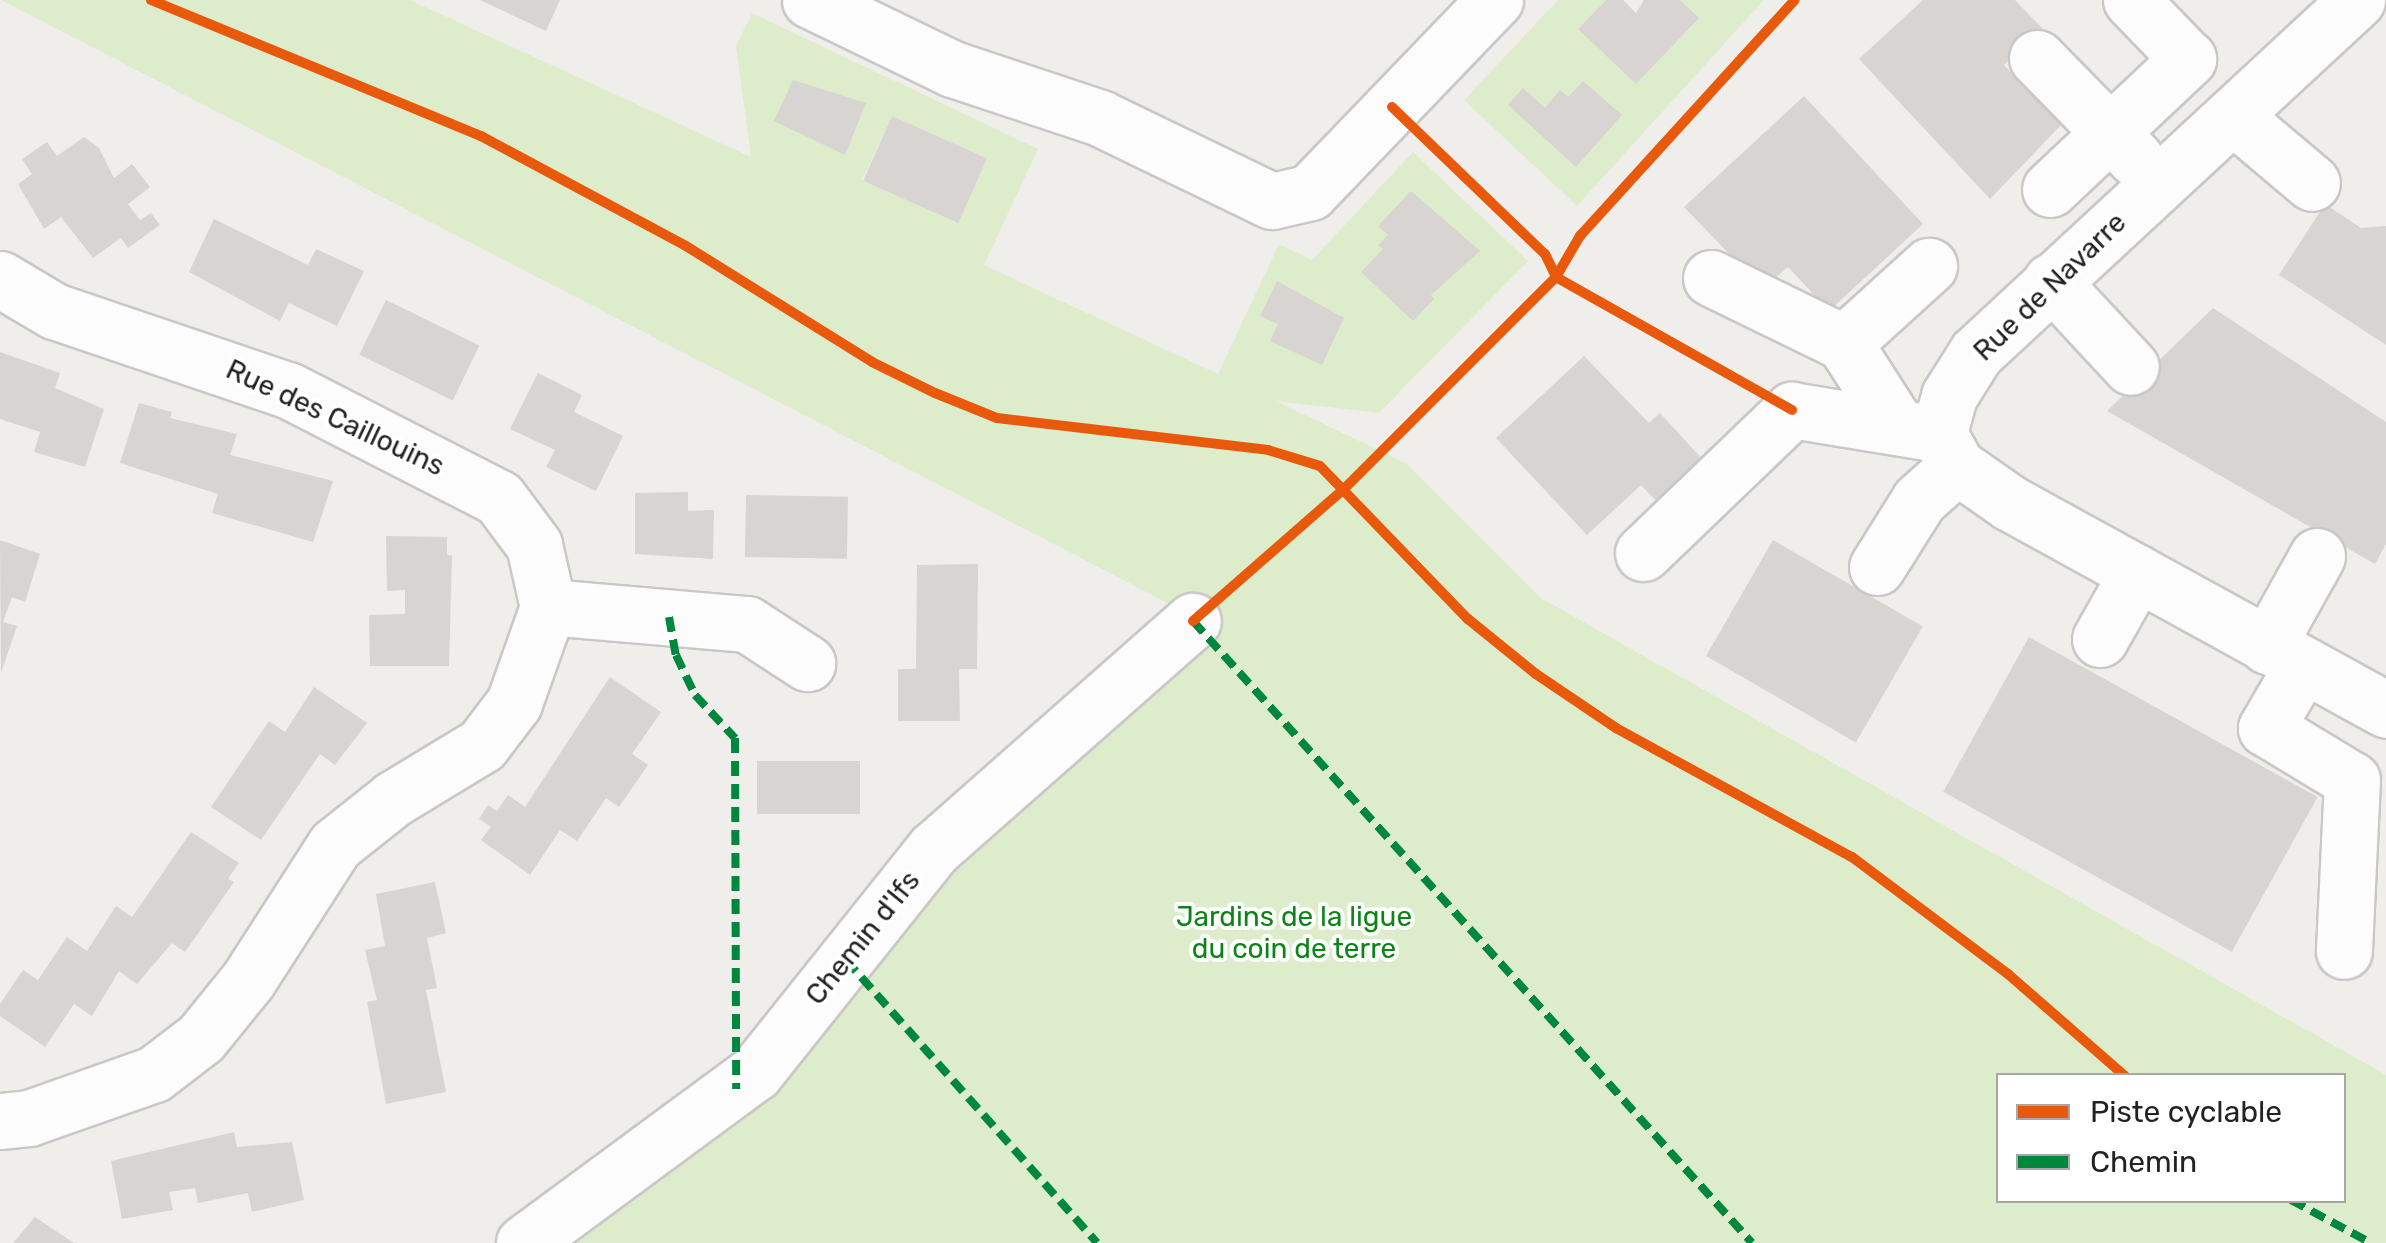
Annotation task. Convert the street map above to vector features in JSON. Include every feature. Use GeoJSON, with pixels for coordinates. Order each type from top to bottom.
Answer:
{"type":"FeatureCollection","features":[{"type":"Feature","properties":{"kind":"street"},"geometry":{"type":"LineString","coordinates":[[810,0],[953,69],[1100,118],[1272,202],[1310,192],[1495,0]]}},
{"type":"Feature","properties":{"kind":"street"},"geometry":{"type":"LineString","coordinates":[[2050,189],[2188,59],[2132,0]]}},
{"type":"Feature","properties":{"kind":"street","name":"Rue de Navarre"},"geometry":{"type":"LineString","coordinates":[[1931,442],[1949,396],[1976,352],[2234,117],[2335,7]]}},
{"type":"Feature","properties":{"kind":"street"},"geometry":{"type":"LineString","coordinates":[[2037,58],[2158,184]]}},
{"type":"Feature","properties":{"kind":"street"},"geometry":{"type":"LineString","coordinates":[[2234,117],[2312,183]]}},
{"type":"Feature","properties":{"kind":"street"},"geometry":{"type":"LineString","coordinates":[[1844,343],[1929,266]]}},
{"type":"Feature","properties":{"kind":"street"},"geometry":{"type":"LineString","coordinates":[[1711,278],[1844,343],[1931,442],[2136,573],[2386,710]]}},
{"type":"Feature","properties":{"kind":"street","name":"Rue des Caillouins"},"geometry":{"type":"LineString","coordinates":[[0,279],[54,311],[288,390],[499,498],[534,545],[548,607]]}},
{"type":"Feature","properties":{"kind":"street"},"geometry":{"type":"LineString","coordinates":[[2051,281],[2131,366]]}},
{"type":"Feature","properties":{"kind":"street"},"geometry":{"type":"LineString","coordinates":[[1643,552],[1792,410],[1931,442]]}},
{"type":"Feature","properties":{"kind":"street"},"geometry":{"type":"LineString","coordinates":[[1877,567],[1920,500],[1931,442]]}},
{"type":"Feature","properties":{"kind":"street"},"geometry":{"type":"LineString","coordinates":[[2317,556],[2284,656],[2266,728],[2352,780],[2344,951]]}},
{"type":"Feature","properties":{"kind":"street"},"geometry":{"type":"LineString","coordinates":[[2100,639],[2136,573]]}},
{"type":"Feature","properties":{"kind":"street"},"geometry":{"type":"LineString","coordinates":[[0,1121],[29,1118],[154,1074],[201,1038],[248,980],[335,845],[392,800],[482,745],[514,703],[548,607],[747,624],[808,663]]}},
{"type":"Feature","properties":{"kind":"street","name":"Chemin d'Ifs"},"geometry":{"type":"LineString","coordinates":[[524,1243],[755,1073],[934,849],[1193,621]]}},
{"type":"Feature","properties":{"kind":"green space","name":"Jardins de la ligue du coin de terre"},"geometry":{"type":"Polygon","coordinates":[[[1,0],[410,0],[751,157],[736,46],[752,13],[1038,149],[984,265],[1218,374],[1279,244],[1312,260],[1413,152],[1528,261],[1379,413],[1276,401],[1407,464],[1541,598],[2386,1075],[2386,1243],[511,1243],[734,1088],[1189,614],[1,0]],[[892,116],[862,180],[956,223],[987,158],[892,116]]]}},
{"type":"Feature","properties":{"kind":"green space"},"geometry":{"type":"Polygon","coordinates":[[[1558,0],[1606,0],[1578,29],[1636,84],[1698,18],[1680,0],[1764,0],[1577,206],[1464,100],[1558,0]]]}},
{"type":"Feature","properties":{"kind":"building"},"geometry":{"type":"Polygon","coordinates":[[[480,0],[560,0],[546,31],[480,0]]]}},
{"type":"Feature","properties":{"kind":"building"},"geometry":{"type":"Polygon","coordinates":[[[1606,0],[1623,0],[1636,13],[1644,0],[1680,0],[1699,18],[1636,84],[1578,29],[1606,0]]]}},
{"type":"Feature","properties":{"kind":"building"},"geometry":{"type":"Polygon","coordinates":[[[1923,0],[2015,0],[2042,28],[2004,65],[2061,125],[1990,199],[1859,59],[1923,0]]]}},
{"type":"Feature","properties":{"kind":"building"},"geometry":{"type":"Polygon","coordinates":[[[793,80],[866,103],[845,155],[774,121],[793,80]]]}},
{"type":"Feature","properties":{"kind":"building"},"geometry":{"type":"Polygon","coordinates":[[[1583,81],[1622,115],[1576,167],[1508,105],[1523,88],[1545,108],[1560,90],[1568,97],[1583,81]]]}},
{"type":"Feature","properties":{"kind":"building"},"geometry":{"type":"Polygon","coordinates":[[[1804,96],[1923,224],[1829,311],[1788,267],[1763,289],[1684,207],[1804,96]]]}},
{"type":"Feature","properties":{"kind":"building"},"geometry":{"type":"Polygon","coordinates":[[[892,116],[987,158],[958,223],[863,181],[892,116]]]}},
{"type":"Feature","properties":{"kind":"building"},"geometry":{"type":"Polygon","coordinates":[[[84,137],[99,148],[114,178],[132,164],[150,187],[128,204],[140,220],[151,213],[160,225],[128,248],[121,238],[93,258],[61,217],[44,229],[18,184],[32,174],[22,159],[47,142],[57,156],[84,137]]]}},
{"type":"Feature","properties":{"kind":"building"},"geometry":{"type":"Polygon","coordinates":[[[1411,191],[1480,251],[1431,295],[1434,299],[1413,321],[1361,272],[1383,249],[1378,245],[1388,235],[1378,226],[1411,191]]]}},
{"type":"Feature","properties":{"kind":"building"},"geometry":{"type":"Polygon","coordinates":[[[2325,204],[2361,228],[2386,226],[2386,345],[2279,275],[2325,204]]]}},
{"type":"Feature","properties":{"kind":"building"},"geometry":{"type":"Polygon","coordinates":[[[214,219],[308,265],[316,249],[364,271],[337,326],[289,303],[280,321],[189,272],[214,219]]]}},
{"type":"Feature","properties":{"kind":"building"},"geometry":{"type":"Polygon","coordinates":[[[1277,281],[1344,318],[1322,365],[1270,341],[1278,324],[1260,316],[1277,281]]]}},
{"type":"Feature","properties":{"kind":"building"},"geometry":{"type":"Polygon","coordinates":[[[386,300],[479,346],[453,400],[359,355],[386,300]]]}},
{"type":"Feature","properties":{"kind":"building"},"geometry":{"type":"Polygon","coordinates":[[[2213,308],[2386,422],[2386,544],[2375,564],[2107,411],[2213,308]]]}},
{"type":"Feature","properties":{"kind":"building"},"geometry":{"type":"Polygon","coordinates":[[[0,352],[60,373],[55,388],[104,409],[85,467],[34,452],[40,432],[0,419],[0,352]]]}},
{"type":"Feature","properties":{"kind":"building"},"geometry":{"type":"Polygon","coordinates":[[[1584,356],[1649,423],[1660,413],[1704,461],[1658,503],[1641,485],[1587,535],[1496,438],[1584,356]]]}},
{"type":"Feature","properties":{"kind":"building"},"geometry":{"type":"Polygon","coordinates":[[[538,373],[582,395],[574,412],[623,436],[596,491],[546,467],[555,450],[510,429],[538,373]]]}},
{"type":"Feature","properties":{"kind":"building"},"geometry":{"type":"Polygon","coordinates":[[[139,403],[172,412],[170,418],[237,434],[230,455],[333,481],[313,542],[212,513],[218,494],[120,463],[139,403]]]}},
{"type":"Feature","properties":{"kind":"building"},"geometry":{"type":"Polygon","coordinates":[[[688,492],[688,511],[714,510],[713,559],[635,554],[635,493],[688,492]]]}},
{"type":"Feature","properties":{"kind":"building"},"geometry":{"type":"Polygon","coordinates":[[[746,495],[848,497],[847,559],[745,557],[746,495]]]}},
{"type":"Feature","properties":{"kind":"building"},"geometry":{"type":"Polygon","coordinates":[[[386,536],[447,537],[447,555],[452,555],[449,666],[370,666],[369,615],[405,614],[405,590],[387,591],[386,536]]]}},
{"type":"Feature","properties":{"kind":"building"},"geometry":{"type":"Polygon","coordinates":[[[0,540],[40,554],[25,602],[12,597],[3,622],[17,626],[1,673],[0,540]]]}},
{"type":"Feature","properties":{"kind":"building"},"geometry":{"type":"Polygon","coordinates":[[[1773,540],[1923,626],[1856,743],[1706,656],[1773,540]]]}},
{"type":"Feature","properties":{"kind":"building"},"geometry":{"type":"Polygon","coordinates":[[[978,564],[977,669],[959,669],[960,721],[898,721],[898,669],[916,669],[917,565],[978,564]]]}},
{"type":"Feature","properties":{"kind":"building"},"geometry":{"type":"Polygon","coordinates":[[[2029,637],[2318,797],[2232,952],[1943,792],[2029,637]]]}},
{"type":"Feature","properties":{"kind":"building"},"geometry":{"type":"Polygon","coordinates":[[[610,677],[661,712],[632,754],[648,765],[619,807],[606,798],[577,841],[560,830],[530,875],[481,840],[491,827],[479,819],[488,805],[497,811],[508,795],[525,807],[610,677]]]}},
{"type":"Feature","properties":{"kind":"building"},"geometry":{"type":"Polygon","coordinates":[[[314,687],[367,723],[335,765],[320,754],[261,840],[211,807],[269,721],[285,732],[314,687]]]}},
{"type":"Feature","properties":{"kind":"building"},"geometry":{"type":"Polygon","coordinates":[[[757,761],[860,761],[860,814],[757,814],[757,761]]]}},
{"type":"Feature","properties":{"kind":"building"},"geometry":{"type":"Polygon","coordinates":[[[191,832],[239,863],[228,879],[234,882],[185,952],[172,943],[137,984],[119,971],[92,1016],[74,1004],[45,1047],[0,1016],[0,1004],[23,970],[38,980],[67,937],[87,951],[116,906],[132,917],[191,832]]]}},
{"type":"Feature","properties":{"kind":"building"},"geometry":{"type":"Polygon","coordinates":[[[435,882],[446,933],[427,938],[437,988],[426,990],[446,1092],[386,1104],[367,1002],[377,1000],[365,950],[385,946],[376,894],[435,882]]]}},
{"type":"Feature","properties":{"kind":"building"},"geometry":{"type":"Polygon","coordinates":[[[234,1132],[237,1147],[292,1142],[304,1200],[252,1212],[248,1193],[198,1203],[195,1188],[169,1192],[173,1210],[122,1219],[111,1161],[234,1132]]]}},
{"type":"Feature","properties":{"kind":"building"},"geometry":{"type":"Polygon","coordinates":[[[35,1217],[74,1243],[13,1243],[35,1217]]]}},
{"type":"Feature","properties":{"kind":"marked path"},"geometry":{"type":"LineString","coordinates":[[1199,616],[1193,621],[1752,1243]]}},
{"type":"Feature","properties":{"kind":"marked path"},"geometry":{"type":"LineString","coordinates":[[669,617],[676,655],[695,695],[735,738],[736,1089]]}},
{"type":"Feature","properties":{"kind":"marked path"},"geometry":{"type":"LineString","coordinates":[[846,960],[1097,1243]]}},
{"type":"Feature","properties":{"kind":"marked path"},"geometry":{"type":"LineString","coordinates":[[2297,1203],[2371,1243]]}},
{"type":"Feature","properties":{"kind":"cycle path"},"geometry":{"type":"LineString","coordinates":[[151,0],[481,136],[686,246],[872,362],[997,418],[1268,450],[1320,466],[1468,619],[1536,674],[1616,728],[1852,857],[2008,974],[2122,1073]]}},
{"type":"Feature","properties":{"kind":"cycle path"},"geometry":{"type":"LineString","coordinates":[[1193,621],[1345,488],[1556,277],[1580,236],[1795,0]]}},
{"type":"Feature","properties":{"kind":"cycle path"},"geometry":{"type":"LineString","coordinates":[[1392,107],[1545,254],[1556,277],[1792,410]]}}]}
